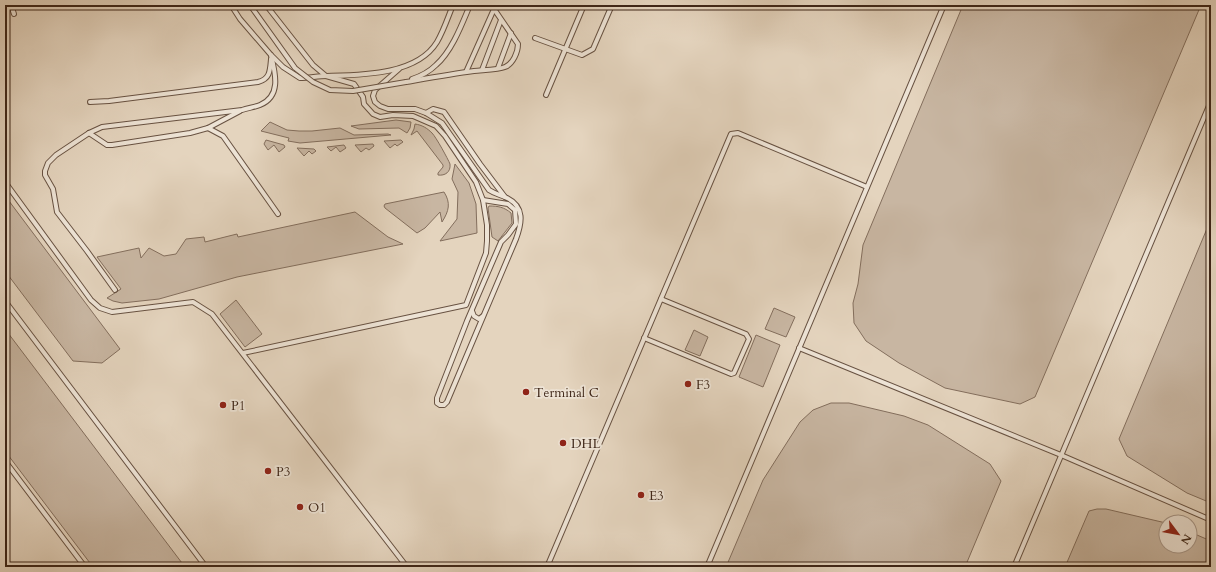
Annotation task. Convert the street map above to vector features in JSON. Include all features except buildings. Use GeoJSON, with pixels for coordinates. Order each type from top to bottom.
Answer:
{"type":"FeatureCollection","features":[{"type":"Feature","properties":{"kind":"lane"},"geometry":{"type":"LineString","coordinates":[[11,5],[14,14]]}},
{"type":"Feature","properties":{"kind":"lane"},"geometry":{"type":"LineString","coordinates":[[231,5],[240,19],[271,55],[283,67],[300,78],[355,76],[399,69],[411,64],[422,58],[437,42],[453,5]]}},
{"type":"Feature","properties":{"kind":"lane"},"geometry":{"type":"LineString","coordinates":[[250,5],[294,68],[313,82],[330,90],[352,92],[466,72],[505,67],[515,56],[518,49],[518,44],[501,20],[494,7]]}},
{"type":"Feature","properties":{"kind":"lane"},"geometry":{"type":"LineString","coordinates":[[243,353],[466,305],[486,253],[487,241],[487,225],[483,200],[476,182],[445,136],[436,126],[413,116],[393,114],[380,117],[373,114],[364,104],[363,97],[354,84],[326,76],[313,65],[266,5]]}},
{"type":"Feature","properties":{"kind":"lane"},"geometry":{"type":"LineString","coordinates":[[406,82],[425,74],[444,57],[451,46],[470,5]]}},
{"type":"Feature","properties":{"kind":"lane"},"geometry":{"type":"LineString","coordinates":[[546,95],[584,5]]}},
{"type":"Feature","properties":{"kind":"lane"},"geometry":{"type":"LineString","coordinates":[[535,38],[582,55],[593,49],[612,5]]}},
{"type":"Feature","properties":{"kind":"lane"},"geometry":{"type":"LineString","coordinates":[[707,567],[944,5]]}},
{"type":"Feature","properties":{"kind":"lane"},"geometry":{"type":"LineString","coordinates":[[466,72],[494,7]]}},
{"type":"Feature","properties":{"kind":"lane"},"geometry":{"type":"LineString","coordinates":[[482,70],[501,20]]}},
{"type":"Feature","properties":{"kind":"lane"},"geometry":{"type":"LineString","coordinates":[[498,68],[511,33]]}},
{"type":"Feature","properties":{"kind":"lane"},"geometry":{"type":"LineString","coordinates":[[90,102],[108,101],[264,80],[268,76],[271,55]]}},
{"type":"Feature","properties":{"kind":"lane"},"geometry":{"type":"LineString","coordinates":[[115,290],[57,212],[53,188],[45,175],[48,163],[66,147],[102,127],[242,110],[261,105],[273,94],[276,86],[271,55]]}},
{"type":"Feature","properties":{"kind":"lane"},"geometry":{"type":"LineString","coordinates":[[399,69],[375,90],[373,96],[375,102],[388,109],[415,109],[426,113],[442,123],[489,190],[496,195],[506,197]]}},
{"type":"Feature","properties":{"kind":"lane"},"geometry":{"type":"LineString","coordinates":[[1014,567],[1211,101]]}},
{"type":"Feature","properties":{"kind":"lane"},"geometry":{"type":"LineString","coordinates":[[426,113],[433,109],[444,112],[480,164],[506,197],[518,208],[521,218],[520,229],[447,402],[444,405],[440,405],[437,403],[436,398],[472,311],[501,242],[516,224],[515,210],[508,204],[483,200]]}},
{"type":"Feature","properties":{"kind":"lane"},"geometry":{"type":"LineString","coordinates":[[89,133],[107,145],[190,133],[208,128],[242,110]]}},
{"type":"Feature","properties":{"kind":"lane"},"geometry":{"type":"LineString","coordinates":[[208,128],[223,136],[278,214]]}},
{"type":"Feature","properties":{"kind":"lane"},"geometry":{"type":"LineString","coordinates":[[547,567],[731,134],[738,133],[867,187]]}},
{"type":"Feature","properties":{"kind":"lane"},"geometry":{"type":"LineString","coordinates":[[5,182],[91,300],[100,308],[112,312],[193,302],[212,314],[407,567]]}},
{"type":"Feature","properties":{"kind":"lane"},"geometry":{"type":"LineString","coordinates":[[644,338],[731,374],[734,372],[740,359],[748,339],[746,334],[661,299]]}},
{"type":"Feature","properties":{"kind":"lane"},"geometry":{"type":"LineString","coordinates":[[5,301],[206,567]]}},
{"type":"Feature","properties":{"kind":"lane"},"geometry":{"type":"LineString","coordinates":[[472,311],[474,316],[479,318],[484,316]]}},
{"type":"Feature","properties":{"kind":"lane"},"geometry":{"type":"LineString","coordinates":[[799,348],[1061,455],[1211,520]]}},
{"type":"Feature","properties":{"kind":"lane"},"geometry":{"type":"LineString","coordinates":[[5,461],[85,567]]}},
{"type":"Feature","properties":{"kind":"shaded area"},"geometry":{"type":"Polygon","coordinates":[[[963,5],[1201,5],[1035,397],[1020,404],[945,388],[899,363],[866,341],[854,323],[853,303],[858,284],[863,245],[963,5]]]}},
{"type":"Feature","properties":{"kind":"shaded area"},"geometry":{"type":"Polygon","coordinates":[[[396,120],[411,122],[407,133],[399,128],[359,129],[351,126],[396,120]]]}},
{"type":"Feature","properties":{"kind":"shaded area"},"geometry":{"type":"Polygon","coordinates":[[[270,122],[287,130],[312,131],[340,128],[354,135],[391,135],[300,143],[288,141],[289,138],[261,131],[270,122]]]}},
{"type":"Feature","properties":{"kind":"shaded area"},"geometry":{"type":"Polygon","coordinates":[[[415,124],[422,126],[432,133],[439,143],[450,164],[450,169],[445,174],[438,175],[443,165],[417,131],[411,135],[415,124]]]}},
{"type":"Feature","properties":{"kind":"shaded area"},"geometry":{"type":"Polygon","coordinates":[[[266,140],[284,145],[285,147],[279,152],[274,145],[268,150],[264,144],[266,140]]]}},
{"type":"Feature","properties":{"kind":"shaded area"},"geometry":{"type":"Polygon","coordinates":[[[401,140],[403,142],[397,146],[395,144],[390,148],[384,141],[401,140]]]}},
{"type":"Feature","properties":{"kind":"shaded area"},"geometry":{"type":"Polygon","coordinates":[[[373,144],[374,146],[369,150],[366,148],[361,152],[355,145],[373,144]]]}},
{"type":"Feature","properties":{"kind":"shaded area"},"geometry":{"type":"Polygon","coordinates":[[[344,145],[346,148],[340,152],[336,147],[331,151],[327,147],[344,145]]]}},
{"type":"Feature","properties":{"kind":"shaded area"},"geometry":{"type":"Polygon","coordinates":[[[297,148],[314,149],[316,151],[312,154],[309,151],[304,156],[297,148]]]}},
{"type":"Feature","properties":{"kind":"shaded area"},"geometry":{"type":"Polygon","coordinates":[[[455,164],[469,183],[476,204],[477,233],[440,241],[457,219],[458,192],[452,179],[455,164]]]}},
{"type":"Feature","properties":{"kind":"shaded area"},"geometry":{"type":"Polygon","coordinates":[[[444,192],[448,200],[448,207],[442,222],[440,212],[425,228],[417,233],[384,206],[385,204],[444,192]]]}},
{"type":"Feature","properties":{"kind":"shaded area"},"geometry":{"type":"Polygon","coordinates":[[[9,201],[120,349],[102,363],[73,361],[5,271],[5,204],[9,201]]]}},
{"type":"Feature","properties":{"kind":"shaded area"},"geometry":{"type":"Polygon","coordinates":[[[489,206],[501,207],[511,213],[512,223],[498,241],[492,237],[489,206]]]}},
{"type":"Feature","properties":{"kind":"shaded area"},"geometry":{"type":"Polygon","coordinates":[[[355,212],[388,237],[403,244],[237,277],[159,299],[122,303],[107,298],[121,289],[97,257],[139,248],[141,258],[149,248],[164,256],[176,254],[186,239],[204,237],[205,242],[237,234],[238,237],[355,212]]]}},
{"type":"Feature","properties":{"kind":"shaded area"},"geometry":{"type":"Polygon","coordinates":[[[1211,219],[1211,503],[1187,493],[1127,456],[1119,439],[1211,219]]]}},
{"type":"Feature","properties":{"kind":"shaded area"},"geometry":{"type":"Polygon","coordinates":[[[236,300],[262,334],[245,347],[220,314],[236,300]]]}},
{"type":"Feature","properties":{"kind":"shaded area"},"geometry":{"type":"Polygon","coordinates":[[[774,308],[795,317],[786,337],[765,329],[774,308]]]}},
{"type":"Feature","properties":{"kind":"shaded area"},"geometry":{"type":"Polygon","coordinates":[[[5,329],[185,567],[93,567],[5,451],[5,329]]]}},
{"type":"Feature","properties":{"kind":"shaded area"},"geometry":{"type":"Polygon","coordinates":[[[694,330],[708,337],[700,356],[685,350],[694,330]]]}},
{"type":"Feature","properties":{"kind":"shaded area"},"geometry":{"type":"Polygon","coordinates":[[[756,335],[780,345],[763,387],[739,377],[756,335]]]}},
{"type":"Feature","properties":{"kind":"shaded area"},"geometry":{"type":"Polygon","coordinates":[[[831,403],[849,403],[904,416],[928,425],[990,464],[1001,481],[965,567],[726,567],[763,480],[800,422],[813,410],[831,403]]]}},
{"type":"Feature","properties":{"kind":"shaded area"},"geometry":{"type":"Polygon","coordinates":[[[1106,509],[1158,521],[1158,554],[1198,554],[1198,535],[1211,541],[1211,567],[1065,567],[1089,511],[1106,509]]]}},
{"type":"Feature","properties":{"kind":"place","name":"F3"},"geometry":{"type":"Point","coordinates":[688,384]}},
{"type":"Feature","properties":{"kind":"place","name":"Terminal C"},"geometry":{"type":"Point","coordinates":[526,392]}},
{"type":"Feature","properties":{"kind":"place","name":"P1"},"geometry":{"type":"Point","coordinates":[223,405]}},
{"type":"Feature","properties":{"kind":"place","name":"DHL"},"geometry":{"type":"Point","coordinates":[563,443]}},
{"type":"Feature","properties":{"kind":"place","name":"P3"},"geometry":{"type":"Point","coordinates":[268,471]}},
{"type":"Feature","properties":{"kind":"place","name":"E3"},"geometry":{"type":"Point","coordinates":[641,495]}},
{"type":"Feature","properties":{"kind":"place","name":"O1"},"geometry":{"type":"Point","coordinates":[300,507]}}]}
